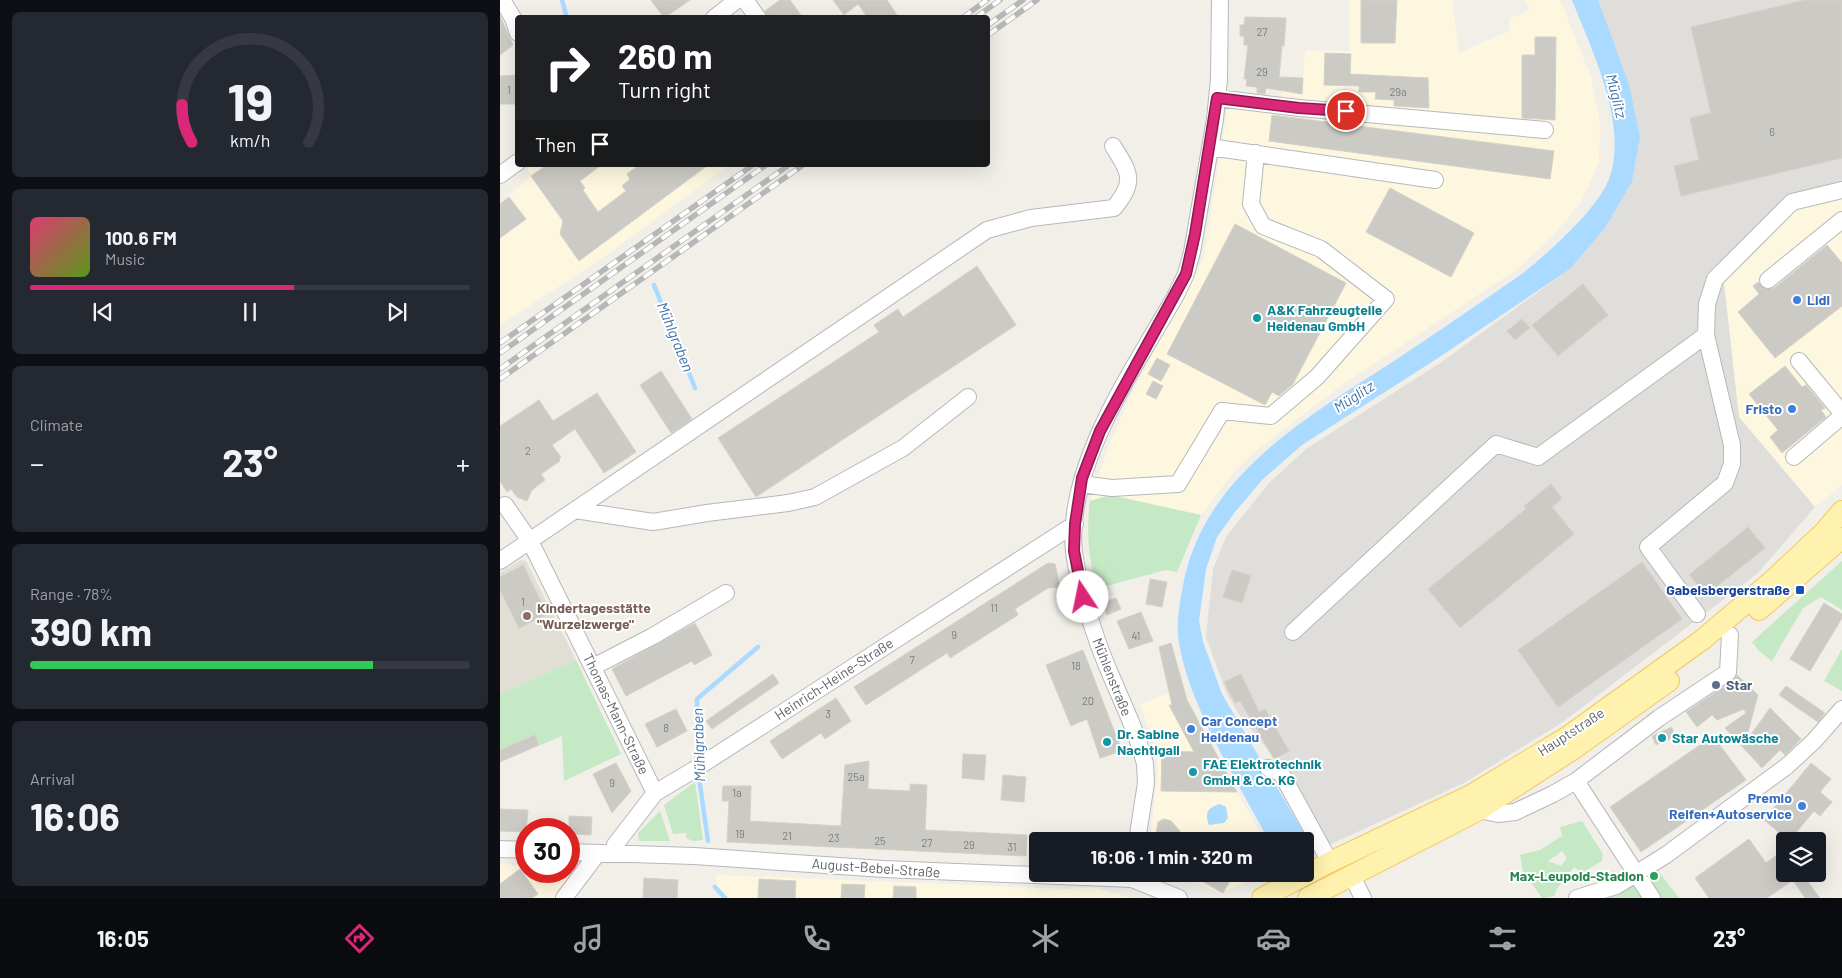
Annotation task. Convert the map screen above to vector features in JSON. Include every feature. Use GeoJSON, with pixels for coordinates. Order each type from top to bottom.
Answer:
{"type":"FeatureCollection","features":[{"type":"Feature","properties":{"kind":"main road","name":"Hauptstraße"},"geometry":{"type":"LineString","coordinates":[[1262,898],[1329,863],[1471,795],[1567,737],[1702,640],[1774,580],[1824,532],[1842,511]]}},
{"type":"Feature","properties":{"kind":"main road","name":"Hauptstraße"},"geometry":{"type":"LineString","coordinates":[[1308,898],[1479,810],[1638,705],[1730,634],[1842,538]]}},
{"type":"Feature","properties":{"kind":"street"},"geometry":{"type":"LineString","coordinates":[[502,0],[515,24]]}},
{"type":"Feature","properties":{"kind":"street"},"geometry":{"type":"LineString","coordinates":[[718,15],[737,0]]}},
{"type":"Feature","properties":{"kind":"street"},"geometry":{"type":"LineString","coordinates":[[745,0],[756,15]]}},
{"type":"Feature","properties":{"kind":"street","name":"Mühlenstraße"},"geometry":{"type":"LineString","coordinates":[[1138,832],[1146,783],[1145,764],[1096,640],[1083,597],[1074,551],[1075,524],[1081,484],[1100,431],[1186,274],[1191,215],[1210,147],[1217,98],[1220,0]]}},
{"type":"Feature","properties":{"kind":"street"},"geometry":{"type":"LineString","coordinates":[[1217,98],[1299,108],[1545,130]]}},
{"type":"Feature","properties":{"kind":"street"},"geometry":{"type":"LineString","coordinates":[[500,561],[987,230],[1031,218],[1114,208],[1127,192],[1128,170],[1113,146]]}},
{"type":"Feature","properties":{"kind":"street"},"geometry":{"type":"LineString","coordinates":[[1210,147],[1435,180]]}},
{"type":"Feature","properties":{"kind":"street"},"geometry":{"type":"LineString","coordinates":[[1081,484],[1112,488],[1178,484],[1222,411],[1272,416],[1317,378],[1386,299],[1321,249],[1263,226],[1252,204],[1256,153]]}},
{"type":"Feature","properties":{"kind":"street"},"geometry":{"type":"LineString","coordinates":[[1697,614],[1648,547],[1726,483],[1732,464],[1732,445],[1706,335],[1707,304],[1715,279],[1792,202],[1842,190]]}},
{"type":"Feature","properties":{"kind":"street"},"geometry":{"type":"LineString","coordinates":[[1768,280],[1842,220]]}},
{"type":"Feature","properties":{"kind":"street"},"geometry":{"type":"LineString","coordinates":[[1293,632],[1496,444],[1538,457],[1706,335]]}},
{"type":"Feature","properties":{"kind":"street"},"geometry":{"type":"LineString","coordinates":[[1794,457],[1842,415],[1799,360]]}},
{"type":"Feature","properties":{"kind":"street"},"geometry":{"type":"LineString","coordinates":[[575,510],[653,522],[788,503],[814,497],[903,448],[968,397]]}},
{"type":"Feature","properties":{"kind":"street","name":"Thomas-Mann-Straße"},"geometry":{"type":"LineString","coordinates":[[505,506],[530,541],[655,793]]}},
{"type":"Feature","properties":{"kind":"street","name":"Heinrich-Heine-Straße"},"geometry":{"type":"LineString","coordinates":[[614,853],[615,845],[655,793],[1075,524]]}},
{"type":"Feature","properties":{"kind":"street"},"geometry":{"type":"LineString","coordinates":[[594,667],[653,636],[726,593]]}},
{"type":"Feature","properties":{"kind":"street"},"geometry":{"type":"LineString","coordinates":[[1479,810],[1498,814],[1516,812],[1576,781],[1658,718],[1728,672],[1730,634]]}},
{"type":"Feature","properties":{"kind":"street"},"geometry":{"type":"LineString","coordinates":[[1638,705],[1658,718]]}},
{"type":"Feature","properties":{"kind":"street"},"geometry":{"type":"LineString","coordinates":[[1577,898],[1616,886],[1636,874],[1787,766],[1814,741],[1842,709]]}},
{"type":"Feature","properties":{"kind":"street"},"geometry":{"type":"LineString","coordinates":[[1268,768],[1281,773],[1329,863]]}},
{"type":"Feature","properties":{"kind":"street"},"geometry":{"type":"LineString","coordinates":[[1576,781],[1652,898]]}},
{"type":"Feature","properties":{"kind":"street"},"geometry":{"type":"LineString","coordinates":[[500,849],[515,850]]}},
{"type":"Feature","properties":{"kind":"street","name":"August-Bebel-Straße"},"geometry":{"type":"LineString","coordinates":[[580,852],[720,857],[884,869],[1029,874]]}},
{"type":"Feature","properties":{"kind":"street"},"geometry":{"type":"LineString","coordinates":[[564,898],[598,853]]}},
{"type":"Feature","properties":{"kind":"street"},"geometry":{"type":"LineString","coordinates":[[1345,878],[1363,898]]}},
{"type":"Feature","properties":{"kind":"street","name":"August-Bebel-Straße"},"geometry":{"type":"LineString","coordinates":[[1143,882],[1179,898]]}},
{"type":"Feature","properties":{"kind":"shaded area"},"geometry":{"type":"Polygon","coordinates":[[[1350,0],[1452,0],[1459,53],[1511,30],[1509,19],[1530,10],[1525,0],[1560,0],[1591,77],[1600,124],[1599,162],[1581,202],[1553,236],[1517,269],[1339,387],[1253,453],[1232,474],[1201,515],[1111,495],[1090,501],[1110,443],[1129,399],[1204,257],[1230,91],[1281,100],[1284,77],[1303,77],[1305,51],[1350,51],[1350,0]]]}},
{"type":"Feature","properties":{"kind":"shaded area"},"geometry":{"type":"Polygon","coordinates":[[[1598,0],[1842,0],[1842,183],[1787,195],[1754,228],[1767,240],[1724,283],[1739,417],[1815,507],[1758,573],[1563,722],[1464,783],[1327,846],[1283,769],[1238,713],[1226,692],[1206,637],[1213,569],[1226,537],[1269,483],[1306,449],[1440,363],[1570,269],[1605,228],[1632,182],[1640,138],[1598,0]]]}},
{"type":"Feature","properties":{"kind":"shaded area"},"geometry":{"type":"Polygon","coordinates":[[[529,167],[725,167],[608,254],[500,325],[500,204],[531,176],[527,169],[529,167]]]}},
{"type":"Feature","properties":{"kind":"shaded area"},"geometry":{"type":"Polygon","coordinates":[[[1842,183],[1842,485],[1815,507],[1739,417],[1724,283],[1766,240],[1754,228],[1787,195],[1842,183]]]}},
{"type":"Feature","properties":{"kind":"shaded area","name":"Kindertagesstätte \"Wurzelzwerge\""},"geometry":{"type":"Polygon","coordinates":[[[521,560],[526,561],[576,660],[500,694],[500,573],[521,560]]]}},
{"type":"Feature","properties":{"kind":"shaded area"},"geometry":{"type":"Polygon","coordinates":[[[1183,688],[1187,700],[1259,832],[1151,832],[1158,769],[1156,750],[1140,704],[1183,688]]]}},
{"type":"Feature","properties":{"kind":"shaded area"},"geometry":{"type":"Polygon","coordinates":[[[500,864],[515,865],[515,883],[569,883],[557,898],[500,898],[500,864]]]}},
{"type":"Feature","properties":{"kind":"shaded area"},"geometry":{"type":"Polygon","coordinates":[[[716,875],[1067,889],[1093,887],[1131,898],[724,898],[715,887],[716,875]]]}},
{"type":"Feature","properties":{"kind":"shaded area"},"geometry":{"type":"Polygon","coordinates":[[[1195,882],[1246,882],[1221,893],[1195,882]]]}},
{"type":"Feature","properties":{"kind":"green space"},"geometry":{"type":"Polygon","coordinates":[[[1110,495],[1201,515],[1177,572],[1165,570],[1096,589],[1089,545],[1090,501],[1110,495]]]}},
{"type":"Feature","properties":{"kind":"green space"},"geometry":{"type":"Polygon","coordinates":[[[1842,561],[1842,610],[1821,597],[1803,608],[1772,661],[1759,651],[1752,642],[1842,561]]]}},
{"type":"Feature","properties":{"kind":"green space"},"geometry":{"type":"Polygon","coordinates":[[[1842,649],[1842,691],[1824,681],[1842,649]]]}},
{"type":"Feature","properties":{"kind":"green space"},"geometry":{"type":"Polygon","coordinates":[[[576,660],[621,754],[564,781],[562,736],[500,762],[500,694],[576,660]]]}},
{"type":"Feature","properties":{"kind":"green space"},"geometry":{"type":"Polygon","coordinates":[[[695,782],[703,840],[693,841],[686,838],[686,833],[673,834],[664,805],[695,782]]]}},
{"type":"Feature","properties":{"kind":"green space"},"geometry":{"type":"Polygon","coordinates":[[[660,811],[670,841],[639,841],[638,833],[660,811]]]}},
{"type":"Feature","properties":{"kind":"green space"},"geometry":{"type":"Polygon","coordinates":[[[1582,821],[1603,854],[1602,861],[1582,873],[1574,867],[1556,890],[1554,896],[1542,898],[1523,871],[1520,855],[1540,850],[1562,836],[1560,827],[1582,821]],[[1562,851],[1548,861],[1561,866],[1567,858],[1562,851]]]}},
{"type":"Feature","properties":{"kind":"green space","name":"Max-Leupold-Stadion"},"geometry":{"type":"Polygon","coordinates":[[[1656,868],[1679,898],[1597,898],[1620,894],[1656,868]]]}},
{"type":"Feature","properties":{"kind":"water","name":"Müglitz"},"geometry":{"type":"Polygon","coordinates":[[[1572,0],[1598,0],[1629,84],[1640,138],[1632,182],[1605,228],[1570,269],[1438,358],[1302,445],[1263,479],[1217,537],[1206,569],[1199,621],[1203,642],[1222,694],[1303,832],[1264,832],[1216,744],[1193,693],[1185,668],[1179,643],[1179,610],[1193,551],[1210,516],[1233,484],[1260,456],[1291,430],[1324,407],[1522,274],[1571,230],[1594,204],[1609,179],[1614,158],[1611,112],[1606,88],[1572,0]]]}},
{"type":"Feature","properties":{"kind":"water"},"geometry":{"type":"Polygon","coordinates":[[[1220,804],[1226,807],[1228,818],[1224,823],[1209,825],[1208,811],[1220,804]]]}},
{"type":"Feature","properties":{"kind":"building"},"geometry":{"type":"Polygon","coordinates":[[[651,0],[690,0],[668,15],[662,15],[651,0]]]}},
{"type":"Feature","properties":{"kind":"building"},"geometry":{"type":"Polygon","coordinates":[[[780,0],[790,0],[801,15],[767,15],[765,11],[780,0]]]}},
{"type":"Feature","properties":{"kind":"building"},"geometry":{"type":"Polygon","coordinates":[[[833,0],[887,0],[897,15],[866,15],[858,4],[844,15],[833,0]]]}},
{"type":"Feature","properties":{"kind":"building"},"geometry":{"type":"Polygon","coordinates":[[[1361,0],[1397,0],[1395,43],[1361,43],[1361,0]]]}},
{"type":"Feature","properties":{"kind":"building"},"geometry":{"type":"Polygon","coordinates":[[[1805,0],[1842,0],[1842,158],[1681,196],[1674,166],[1699,160],[1690,118],[1711,113],[1691,27],[1805,0]]]}},
{"type":"Feature","properties":{"kind":"building"},"geometry":{"type":"Polygon","coordinates":[[[500,16],[513,45],[500,55],[500,16]]]}},
{"type":"Feature","properties":{"kind":"building"},"geometry":{"type":"Polygon","coordinates":[[[1245,17],[1286,18],[1279,77],[1303,78],[1302,94],[1266,88],[1265,94],[1257,93],[1257,87],[1246,86],[1247,79],[1244,79],[1248,45],[1244,45],[1244,36],[1240,36],[1240,25],[1244,25],[1245,17]]]}},
{"type":"Feature","properties":{"kind":"building"},"geometry":{"type":"Polygon","coordinates":[[[1535,37],[1556,37],[1555,120],[1522,118],[1522,55],[1535,55],[1535,37]]]}},
{"type":"Feature","properties":{"kind":"building"},"geometry":{"type":"Polygon","coordinates":[[[1325,53],[1351,54],[1350,74],[1428,78],[1429,108],[1394,106],[1394,100],[1375,99],[1376,92],[1359,92],[1359,86],[1324,85],[1325,53]]]}},
{"type":"Feature","properties":{"kind":"building"},"geometry":{"type":"Polygon","coordinates":[[[515,75],[515,104],[500,104],[500,76],[515,75]]]}},
{"type":"Feature","properties":{"kind":"building"},"geometry":{"type":"Polygon","coordinates":[[[1272,115],[1554,151],[1550,179],[1269,141],[1272,115]]]}},
{"type":"Feature","properties":{"kind":"building"},"geometry":{"type":"Polygon","coordinates":[[[544,167],[598,167],[580,181],[585,188],[583,190],[598,212],[626,191],[622,186],[630,179],[627,174],[636,167],[705,167],[579,261],[560,234],[563,221],[531,176],[544,167]]]}},
{"type":"Feature","properties":{"kind":"building"},"geometry":{"type":"Polygon","coordinates":[[[1390,188],[1474,233],[1451,277],[1366,232],[1390,188]]]}},
{"type":"Feature","properties":{"kind":"building"},"geometry":{"type":"Polygon","coordinates":[[[509,197],[526,219],[500,238],[500,204],[509,197]]]}},
{"type":"Feature","properties":{"kind":"building","name":"A&K Fahrzeugteile Heidenau GmbH"},"geometry":{"type":"Polygon","coordinates":[[[1235,224],[1346,283],[1293,384],[1279,396],[1272,392],[1265,405],[1167,354],[1235,224]]]}},
{"type":"Feature","properties":{"kind":"building","name":"Lidl"},"geometry":{"type":"Polygon","coordinates":[[[1827,245],[1842,263],[1842,306],[1775,358],[1738,312],[1759,294],[1753,286],[1758,282],[1765,289],[1774,288],[1827,245]]]}},
{"type":"Feature","properties":{"kind":"building"},"geometry":{"type":"Polygon","coordinates":[[[977,266],[1016,325],[756,497],[718,438],[879,332],[874,325],[898,309],[903,317],[977,266]]]}},
{"type":"Feature","properties":{"kind":"building"},"geometry":{"type":"Polygon","coordinates":[[[1583,284],[1608,315],[1558,356],[1532,325],[1583,284]]]}},
{"type":"Feature","properties":{"kind":"building"},"geometry":{"type":"Polygon","coordinates":[[[1522,319],[1530,328],[1515,340],[1507,331],[1522,319]]]}},
{"type":"Feature","properties":{"kind":"building"},"geometry":{"type":"Polygon","coordinates":[[[1157,358],[1170,365],[1161,381],[1148,374],[1157,358]]]}},
{"type":"Feature","properties":{"kind":"building","name":"Fristo"},"geometry":{"type":"Polygon","coordinates":[[[1785,366],[1802,387],[1806,385],[1825,408],[1821,410],[1826,417],[1782,453],[1770,437],[1778,430],[1749,394],[1785,366]]]}},
{"type":"Feature","properties":{"kind":"building"},"geometry":{"type":"Polygon","coordinates":[[[661,371],[692,419],[671,433],[640,385],[661,371]]]}},
{"type":"Feature","properties":{"kind":"building"},"geometry":{"type":"Polygon","coordinates":[[[1153,381],[1163,386],[1156,399],[1146,394],[1153,381]]]}},
{"type":"Feature","properties":{"kind":"building"},"geometry":{"type":"Polygon","coordinates":[[[597,393],[636,452],[604,473],[575,429],[552,445],[561,457],[560,461],[541,474],[545,480],[532,490],[527,501],[517,497],[511,489],[507,492],[500,481],[500,426],[539,400],[553,421],[597,393]]]}},
{"type":"Feature","properties":{"kind":"building"},"geometry":{"type":"Polygon","coordinates":[[[1551,484],[1562,498],[1552,507],[1574,534],[1460,628],[1428,589],[1526,509],[1524,506],[1551,484]]]}},
{"type":"Feature","properties":{"kind":"building"},"geometry":{"type":"Polygon","coordinates":[[[1748,527],[1765,548],[1706,595],[1689,575],[1748,527]]]}},
{"type":"Feature","properties":{"kind":"building"},"geometry":{"type":"Polygon","coordinates":[[[1642,562],[1682,619],[1558,707],[1518,650],[1642,562]]]}},
{"type":"Feature","properties":{"kind":"building"},"geometry":{"type":"Polygon","coordinates":[[[1048,563],[1055,564],[1060,587],[1048,588],[1015,609],[1018,615],[950,658],[947,653],[866,705],[854,687],[1048,563]]]}},
{"type":"Feature","properties":{"kind":"building"},"geometry":{"type":"Polygon","coordinates":[[[523,565],[547,614],[519,628],[500,590],[500,577],[523,565]]]}},
{"type":"Feature","properties":{"kind":"building"},"geometry":{"type":"Polygon","coordinates":[[[1232,570],[1251,576],[1242,603],[1223,597],[1232,570]]]}},
{"type":"Feature","properties":{"kind":"building"},"geometry":{"type":"Polygon","coordinates":[[[1150,579],[1167,582],[1162,607],[1146,604],[1150,579]]]}},
{"type":"Feature","properties":{"kind":"building"},"geometry":{"type":"Polygon","coordinates":[[[1116,598],[1121,609],[1107,615],[1102,603],[1116,598]]]}},
{"type":"Feature","properties":{"kind":"building"},"geometry":{"type":"Polygon","coordinates":[[[1824,603],[1842,614],[1842,618],[1810,671],[1790,659],[1824,603]]]}},
{"type":"Feature","properties":{"kind":"building"},"geometry":{"type":"Polygon","coordinates":[[[1141,612],[1153,641],[1129,649],[1117,621],[1141,612]]]}},
{"type":"Feature","properties":{"kind":"building"},"geometry":{"type":"Polygon","coordinates":[[[695,623],[712,655],[694,665],[692,661],[626,696],[612,669],[695,623]]]}},
{"type":"Feature","properties":{"kind":"building"},"geometry":{"type":"Polygon","coordinates":[[[1171,643],[1187,700],[1237,792],[1161,791],[1162,751],[1194,752],[1169,705],[1172,705],[1159,647],[1171,643]]]}},
{"type":"Feature","properties":{"kind":"building"},"geometry":{"type":"Polygon","coordinates":[[[1083,650],[1122,751],[1100,758],[1087,719],[1071,726],[1046,665],[1083,650]]]}},
{"type":"Feature","properties":{"kind":"building"},"geometry":{"type":"Polygon","coordinates":[[[773,674],[779,683],[712,729],[706,721],[773,674]]]}},
{"type":"Feature","properties":{"kind":"building"},"geometry":{"type":"Polygon","coordinates":[[[1241,674],[1259,712],[1265,709],[1289,751],[1274,759],[1240,701],[1235,703],[1224,682],[1241,674]]]}},
{"type":"Feature","properties":{"kind":"building"},"geometry":{"type":"Polygon","coordinates":[[[1737,675],[1758,695],[1745,743],[1770,708],[1801,739],[1785,755],[1780,750],[1762,768],[1725,728],[1746,713],[1744,709],[1717,720],[1712,715],[1697,727],[1686,712],[1734,680],[1737,675]]]}},
{"type":"Feature","properties":{"kind":"building"},"geometry":{"type":"Polygon","coordinates":[[[1786,686],[1825,713],[1818,722],[1779,695],[1786,686]]]}},
{"type":"Feature","properties":{"kind":"building"},"geometry":{"type":"Polygon","coordinates":[[[836,698],[851,721],[825,739],[821,733],[782,759],[770,741],[836,698]]]}},
{"type":"Feature","properties":{"kind":"building"},"geometry":{"type":"Polygon","coordinates":[[[676,709],[687,731],[657,747],[645,724],[676,709]]]}},
{"type":"Feature","properties":{"kind":"building","name":"Star Autowäsche"},"geometry":{"type":"Polygon","coordinates":[[[1672,727],[1674,737],[1656,745],[1652,736],[1672,727]]]}},
{"type":"Feature","properties":{"kind":"building"},"geometry":{"type":"Polygon","coordinates":[[[535,735],[539,745],[500,762],[500,750],[535,735]]]}},
{"type":"Feature","properties":{"kind":"building"},"geometry":{"type":"Polygon","coordinates":[[[1713,736],[1746,780],[1641,852],[1610,807],[1713,736]]]}},
{"type":"Feature","properties":{"kind":"building"},"geometry":{"type":"Polygon","coordinates":[[[963,754],[986,755],[984,780],[962,778],[963,754]]]}},
{"type":"Feature","properties":{"kind":"building"},"geometry":{"type":"Polygon","coordinates":[[[869,761],[868,789],[910,791],[910,784],[927,785],[925,830],[1027,835],[1026,856],[727,842],[729,801],[722,801],[723,786],[751,786],[750,821],[841,826],[845,765],[869,761]]]}},
{"type":"Feature","properties":{"kind":"building"},"geometry":{"type":"Polygon","coordinates":[[[616,763],[631,791],[612,813],[593,774],[616,763]]]}},
{"type":"Feature","properties":{"kind":"building","name":"Premio Reifen+Autoservice"},"geometry":{"type":"Polygon","coordinates":[[[1811,763],[1831,779],[1820,792],[1832,802],[1820,816],[1814,811],[1796,832],[1778,832],[1764,820],[1811,763]]]}},
{"type":"Feature","properties":{"kind":"building"},"geometry":{"type":"Polygon","coordinates":[[[1003,775],[1026,777],[1024,802],[1001,800],[1003,775]]]}},
{"type":"Feature","properties":{"kind":"building"},"geometry":{"type":"Polygon","coordinates":[[[500,809],[528,810],[527,818],[515,818],[515,832],[500,831],[500,809]]]}},
{"type":"Feature","properties":{"kind":"building"},"geometry":{"type":"Polygon","coordinates":[[[569,816],[592,817],[591,835],[580,834],[580,818],[569,818],[569,816]]]}},
{"type":"Feature","properties":{"kind":"building"},"geometry":{"type":"Polygon","coordinates":[[[1164,819],[1171,821],[1180,832],[1156,832],[1158,822],[1164,819]]]}},
{"type":"Feature","properties":{"kind":"building"},"geometry":{"type":"Polygon","coordinates":[[[1749,839],[1766,863],[1776,856],[1776,882],[1790,882],[1767,898],[1709,898],[1695,878],[1749,839]]]}},
{"type":"Feature","properties":{"kind":"building"},"geometry":{"type":"Polygon","coordinates":[[[515,873],[515,883],[530,883],[538,894],[532,898],[500,898],[500,884],[515,873]]]}},
{"type":"Feature","properties":{"kind":"building"},"geometry":{"type":"Polygon","coordinates":[[[644,878],[678,880],[677,898],[643,898],[644,878]]]}},
{"type":"Feature","properties":{"kind":"building"},"geometry":{"type":"Polygon","coordinates":[[[759,879],[796,881],[795,898],[758,898],[759,879]]]}},
{"type":"Feature","properties":{"kind":"building"},"geometry":{"type":"Polygon","coordinates":[[[1203,882],[1229,882],[1223,893],[1203,882]]]}},
{"type":"Feature","properties":{"kind":"building"},"geometry":{"type":"Polygon","coordinates":[[[1794,882],[1808,882],[1820,898],[1805,898],[1794,882]]]}},
{"type":"Feature","properties":{"kind":"building"},"geometry":{"type":"Polygon","coordinates":[[[842,884],[865,885],[864,898],[841,898],[842,884]]]}},
{"type":"Feature","properties":{"kind":"building"},"geometry":{"type":"Polygon","coordinates":[[[894,886],[916,887],[916,898],[893,898],[894,886]]]}},
{"type":"Feature","properties":{"kind":"waterway","name":"Mühlgraben"},"geometry":{"type":"LineString","coordinates":[[562,0],[566,15]]}},
{"type":"Feature","properties":{"kind":"waterway","name":"Mühlgraben"},"geometry":{"type":"LineString","coordinates":[[654,285],[695,388]]}},
{"type":"Feature","properties":{"kind":"waterway","name":"Mühlgraben"},"geometry":{"type":"LineString","coordinates":[[698,763],[697,699],[758,647]]}},
{"type":"Feature","properties":{"kind":"waterway","name":"Mühlgraben"},"geometry":{"type":"LineString","coordinates":[[698,771],[708,841]]}},
{"type":"Feature","properties":{"kind":"waterway","name":"Mühlgraben"},"geometry":{"type":"LineString","coordinates":[[715,887],[725,898]]}},
{"type":"Feature","properties":{"kind":"railway"},"geometry":{"type":"LineString","coordinates":[[966,15],[987,0]]}},
{"type":"Feature","properties":{"kind":"railway"},"geometry":{"type":"LineString","coordinates":[[979,15],[1000,0]]}},
{"type":"Feature","properties":{"kind":"railway"},"geometry":{"type":"LineString","coordinates":[[990,24],[1023,0]]}},
{"type":"Feature","properties":{"kind":"railway"},"geometry":{"type":"LineString","coordinates":[[990,34],[1037,0]]}},
{"type":"Feature","properties":{"kind":"railway"},"geometry":{"type":"LineString","coordinates":[[500,343],[750,167]]}},
{"type":"Feature","properties":{"kind":"railway"},"geometry":{"type":"LineString","coordinates":[[500,353],[763,167]]}},
{"type":"Feature","properties":{"kind":"railway"},"geometry":{"type":"LineString","coordinates":[[500,369],[786,167]]}},
{"type":"Feature","properties":{"kind":"railway"},"geometry":{"type":"LineString","coordinates":[[500,379],[800,167]]}},
{"type":"Feature","properties":{"kind":"place","name":"Lidl"},"geometry":{"type":"Point","coordinates":[1797,300]}},
{"type":"Feature","properties":{"kind":"place","name":"A&K Fahrzeugteile Heidenau GmbH"},"geometry":{"type":"Point","coordinates":[1257,318]}},
{"type":"Feature","properties":{"kind":"place","name":"Fristo"},"geometry":{"type":"Point","coordinates":[1792,409]}},
{"type":"Feature","properties":{"kind":"place","name":"Gabelsbergerstraße"},"geometry":{"type":"Point","coordinates":[1800,590]}},
{"type":"Feature","properties":{"kind":"place","name":"Kindertagesstätte \"Wurzelzwerge\""},"geometry":{"type":"Point","coordinates":[527,616]}},
{"type":"Feature","properties":{"kind":"place","name":"Star"},"geometry":{"type":"Point","coordinates":[1716,685]}},
{"type":"Feature","properties":{"kind":"place","name":"Car Concept Heidenau"},"geometry":{"type":"Point","coordinates":[1191,729]}},
{"type":"Feature","properties":{"kind":"place","name":"Star Autowäsche"},"geometry":{"type":"Point","coordinates":[1662,738]}},
{"type":"Feature","properties":{"kind":"place","name":"Dr. Sabine Nachtigall"},"geometry":{"type":"Point","coordinates":[1107,742]}},
{"type":"Feature","properties":{"kind":"place","name":"FAE Elektrotechnik GmbH & Co. KG"},"geometry":{"type":"Point","coordinates":[1193,772]}},
{"type":"Feature","properties":{"kind":"place","name":"Premio Reifen+Autoservice"},"geometry":{"type":"Point","coordinates":[1802,806]}},
{"type":"Feature","properties":{"kind":"place","name":"Max-Leupold-Stadion"},"geometry":{"type":"Point","coordinates":[1654,876]}},
{"type":"Feature","properties":{"kind":"route"},"geometry":{"type":"LineString","coordinates":[[1083,597],[1074,551],[1075,524],[1082,478],[1100,431],[1186,274],[1192,252],[1217,98],[1299,108],[1346,111]]}}]}
